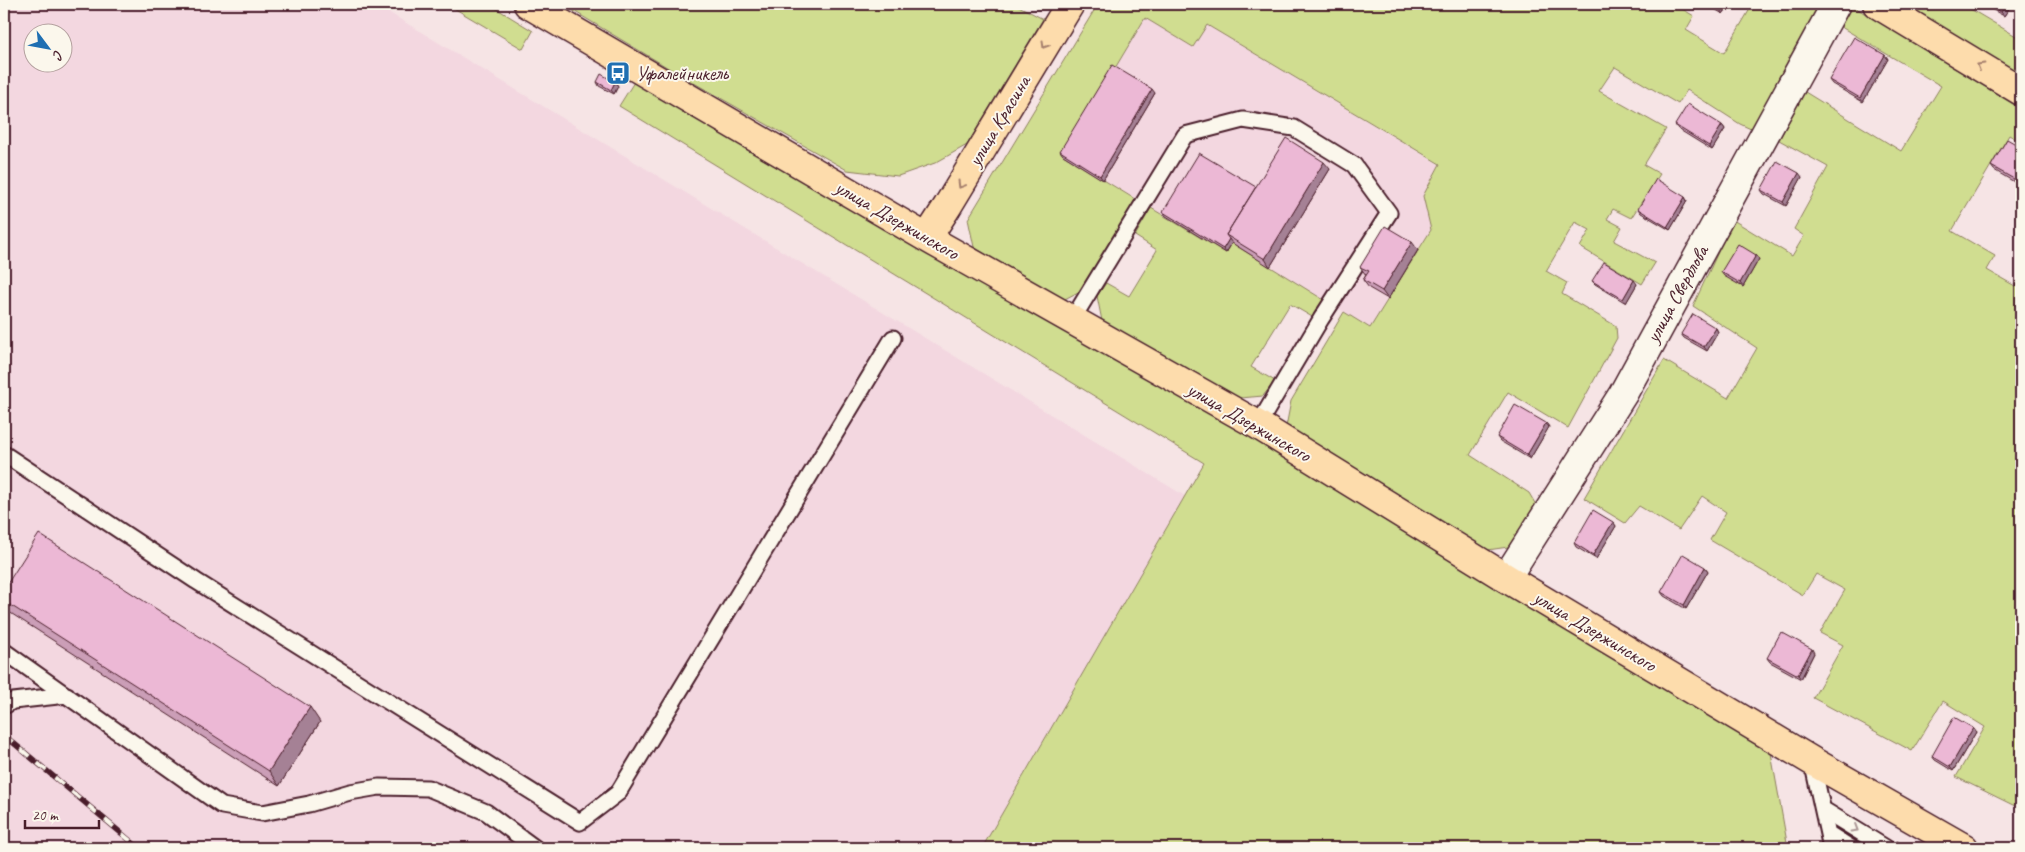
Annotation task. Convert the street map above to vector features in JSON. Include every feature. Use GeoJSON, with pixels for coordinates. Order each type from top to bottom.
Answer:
{"type":"FeatureCollection","features":[{"type":"Feature","properties":{"kind":"main road","name":"улица Дзержинского"},"geometry":{"type":"LineString","coordinates":[[528,4],[927,238],[1258,425],[1506,578],[1812,761],[1964,848]]}},
{"type":"Feature","properties":{"kind":"main road","name":"улица Красина"},"geometry":{"type":"LineString","coordinates":[[927,238],[1070,4]]}},
{"type":"Feature","properties":{"kind":"main road"},"geometry":{"type":"LineString","coordinates":[[1877,4],[2021,91]]}},
{"type":"Feature","properties":{"kind":"street","name":"улица Свердлова"},"geometry":{"type":"LineString","coordinates":[[1506,578],[1623,394],[1836,4]]}},
{"type":"Feature","properties":{"kind":"lane"},"geometry":{"type":"LineString","coordinates":[[1072,320],[1185,135],[1243,120],[1294,128],[1354,165],[1388,213],[1321,319],[1258,425]]}},
{"type":"Feature","properties":{"kind":"lane"},"geometry":{"type":"LineString","coordinates":[[4,454],[196,581],[580,822],[618,793],[893,338]]}},
{"type":"Feature","properties":{"kind":"lane"},"geometry":{"type":"LineString","coordinates":[[4,651],[222,806],[262,813],[379,787],[428,788],[486,812],[534,848]]}},
{"type":"Feature","properties":{"kind":"lane"},"geometry":{"type":"LineString","coordinates":[[4,706],[13,701],[67,695]]}},
{"type":"Feature","properties":{"kind":"lane"},"geometry":{"type":"LineString","coordinates":[[1812,761],[1830,841],[1851,848]]}},
{"type":"Feature","properties":{"kind":"lane"},"geometry":{"type":"LineString","coordinates":[[1824,810],[1886,848]]}},
{"type":"Feature","properties":{"kind":"shaded area"},"geometry":{"type":"Polygon","coordinates":[[[4,4],[375,4],[1185,496],[982,848],[4,848],[4,4]]]}},
{"type":"Feature","properties":{"kind":"shaded area"},"geometry":{"type":"Polygon","coordinates":[[[1145,18],[1193,47],[1206,25],[1440,165],[1423,196],[1431,229],[1370,328],[1232,243],[1226,253],[1063,155],[1145,18]]]}},
{"type":"Feature","properties":{"kind":"green space"},"geometry":{"type":"Polygon","coordinates":[[[447,4],[489,4],[533,31],[523,49],[447,4]]]}},
{"type":"Feature","properties":{"kind":"green space"},"geometry":{"type":"Polygon","coordinates":[[[562,4],[1015,4],[1043,19],[967,145],[935,163],[898,176],[847,170],[680,75],[562,4]]]}},
{"type":"Feature","properties":{"kind":"green space"},"geometry":{"type":"Polygon","coordinates":[[[1098,4],[1674,4],[1694,16],[1686,30],[1724,53],[1753,4],[1824,4],[1755,131],[1740,124],[1687,90],[1678,104],[1615,67],[1599,91],[1666,129],[1644,165],[1660,174],[1631,218],[1613,209],[1607,219],[1622,227],[1614,241],[1655,263],[1642,284],[1580,247],[1590,230],[1575,222],[1546,271],[1567,283],[1562,294],[1616,326],[1617,338],[1568,428],[1508,392],[1470,455],[1529,493],[1536,505],[1508,547],[1488,550],[1286,427],[1291,401],[1344,312],[1370,328],[1431,230],[1423,196],[1440,164],[1207,25],[1193,47],[1145,18],[1063,155],[1138,201],[1084,289],[1061,301],[974,247],[968,219],[1098,4]]]}},
{"type":"Feature","properties":{"kind":"green space"},"geometry":{"type":"Polygon","coordinates":[[[1903,4],[1962,4],[2021,39],[2021,75],[1903,4]]]}},
{"type":"Feature","properties":{"kind":"green space"},"geometry":{"type":"Polygon","coordinates":[[[1851,5],[2021,109],[2021,142],[2009,135],[1952,231],[1995,256],[1987,270],[2015,286],[2021,276],[2021,800],[2017,807],[1956,777],[1985,727],[1943,701],[1912,751],[1813,698],[1843,645],[1820,633],[1845,590],[1816,574],[1803,595],[1710,540],[1726,512],[1702,496],[1679,530],[1639,506],[1625,523],[1584,498],[1664,360],[1728,398],[1757,348],[1693,306],[1733,220],[1792,256],[1804,236],[1794,229],[1828,167],[1779,140],[1805,92],[1901,151],[1941,86],[1841,27],[1851,5]]]}},
{"type":"Feature","properties":{"kind":"green space"},"geometry":{"type":"Polygon","coordinates":[[[634,82],[1251,436],[1771,753],[1788,848],[982,848],[1204,463],[619,106],[634,82]]]}},
{"type":"Feature","properties":{"kind":"green space"},"geometry":{"type":"Polygon","coordinates":[[[1151,208],[1226,253],[1232,243],[1324,300],[1314,318],[1290,304],[1251,367],[1275,381],[1263,396],[1229,399],[1103,326],[1097,296],[1106,283],[1129,296],[1157,250],[1135,236],[1151,208]]]}},
{"type":"Feature","properties":{"kind":"building"},"geometry":{"type":"Polygon","coordinates":[[[1710,4],[1724,4],[1720,10],[1710,4]]]}},
{"type":"Feature","properties":{"kind":"building"},"geometry":{"type":"Polygon","coordinates":[[[1986,4],[2006,4],[2001,12],[1986,4]]]}},
{"type":"Feature","properties":{"kind":"building"},"geometry":{"type":"Polygon","coordinates":[[[1854,37],[1885,55],[1860,98],[1829,80],[1854,37]]]}},
{"type":"Feature","properties":{"kind":"building"},"geometry":{"type":"Polygon","coordinates":[[[1112,65],[1152,89],[1100,176],[1060,151],[1112,65]]]}},
{"type":"Feature","properties":{"kind":"building"},"geometry":{"type":"Polygon","coordinates":[[[601,74],[615,82],[611,90],[597,82],[601,74]]]}},
{"type":"Feature","properties":{"kind":"building"},"geometry":{"type":"Polygon","coordinates":[[[1688,104],[1722,125],[1709,146],[1675,125],[1688,104]]]}},
{"type":"Feature","properties":{"kind":"building"},"geometry":{"type":"Polygon","coordinates":[[[1286,138],[1324,162],[1265,259],[1226,235],[1286,138]]]}},
{"type":"Feature","properties":{"kind":"building"},"geometry":{"type":"Polygon","coordinates":[[[2007,139],[2021,147],[2021,183],[1991,166],[2007,139]]]}},
{"type":"Feature","properties":{"kind":"building"},"geometry":{"type":"Polygon","coordinates":[[[1199,153],[1256,187],[1226,235],[1229,239],[1223,249],[1163,212],[1199,153]]]}},
{"type":"Feature","properties":{"kind":"building"},"geometry":{"type":"Polygon","coordinates":[[[1777,161],[1799,173],[1783,202],[1761,190],[1777,161]]]}},
{"type":"Feature","properties":{"kind":"building"},"geometry":{"type":"Polygon","coordinates":[[[1656,179],[1685,197],[1667,227],[1638,209],[1656,179]]]}},
{"type":"Feature","properties":{"kind":"building"},"geometry":{"type":"Polygon","coordinates":[[[1385,226],[1412,242],[1382,291],[1363,280],[1369,271],[1360,267],[1385,226]]]}},
{"type":"Feature","properties":{"kind":"building"},"geometry":{"type":"Polygon","coordinates":[[[1738,244],[1756,255],[1740,283],[1721,272],[1738,244]]]}},
{"type":"Feature","properties":{"kind":"building"},"geometry":{"type":"Polygon","coordinates":[[[1604,262],[1634,280],[1623,299],[1592,281],[1604,262]]]}},
{"type":"Feature","properties":{"kind":"building"},"geometry":{"type":"Polygon","coordinates":[[[1693,314],[1716,328],[1704,347],[1681,334],[1693,314]]]}},
{"type":"Feature","properties":{"kind":"building"},"geometry":{"type":"Polygon","coordinates":[[[1515,405],[1546,423],[1527,455],[1497,437],[1515,405]]]}},
{"type":"Feature","properties":{"kind":"building"},"geometry":{"type":"Polygon","coordinates":[[[1593,510],[1613,522],[1593,555],[1574,543],[1593,510]]]}},
{"type":"Feature","properties":{"kind":"building"},"geometry":{"type":"Polygon","coordinates":[[[39,534],[310,707],[269,771],[4,601],[4,589],[39,534]]]}},
{"type":"Feature","properties":{"kind":"building"},"geometry":{"type":"Polygon","coordinates":[[[1683,554],[1705,567],[1684,605],[1661,592],[1683,554]]]}},
{"type":"Feature","properties":{"kind":"building"},"geometry":{"type":"Polygon","coordinates":[[[1781,632],[1812,649],[1798,675],[1767,658],[1781,632]]]}},
{"type":"Feature","properties":{"kind":"building"},"geometry":{"type":"Polygon","coordinates":[[[1954,717],[1973,728],[1950,767],[1932,756],[1954,717]]]}},
{"type":"Feature","properties":{"kind":"building"},"geometry":{"type":"Polygon","coordinates":[[[1897,841],[1909,848],[1893,848],[1897,841]]]}},
{"type":"Feature","properties":{"kind":"railway"},"geometry":{"type":"LineString","coordinates":[[4,735],[139,848]]}},
{"type":"Feature","properties":{"kind":"place","name":"Уфалейникель"},"geometry":{"type":"Point","coordinates":[618,73]}}]}
